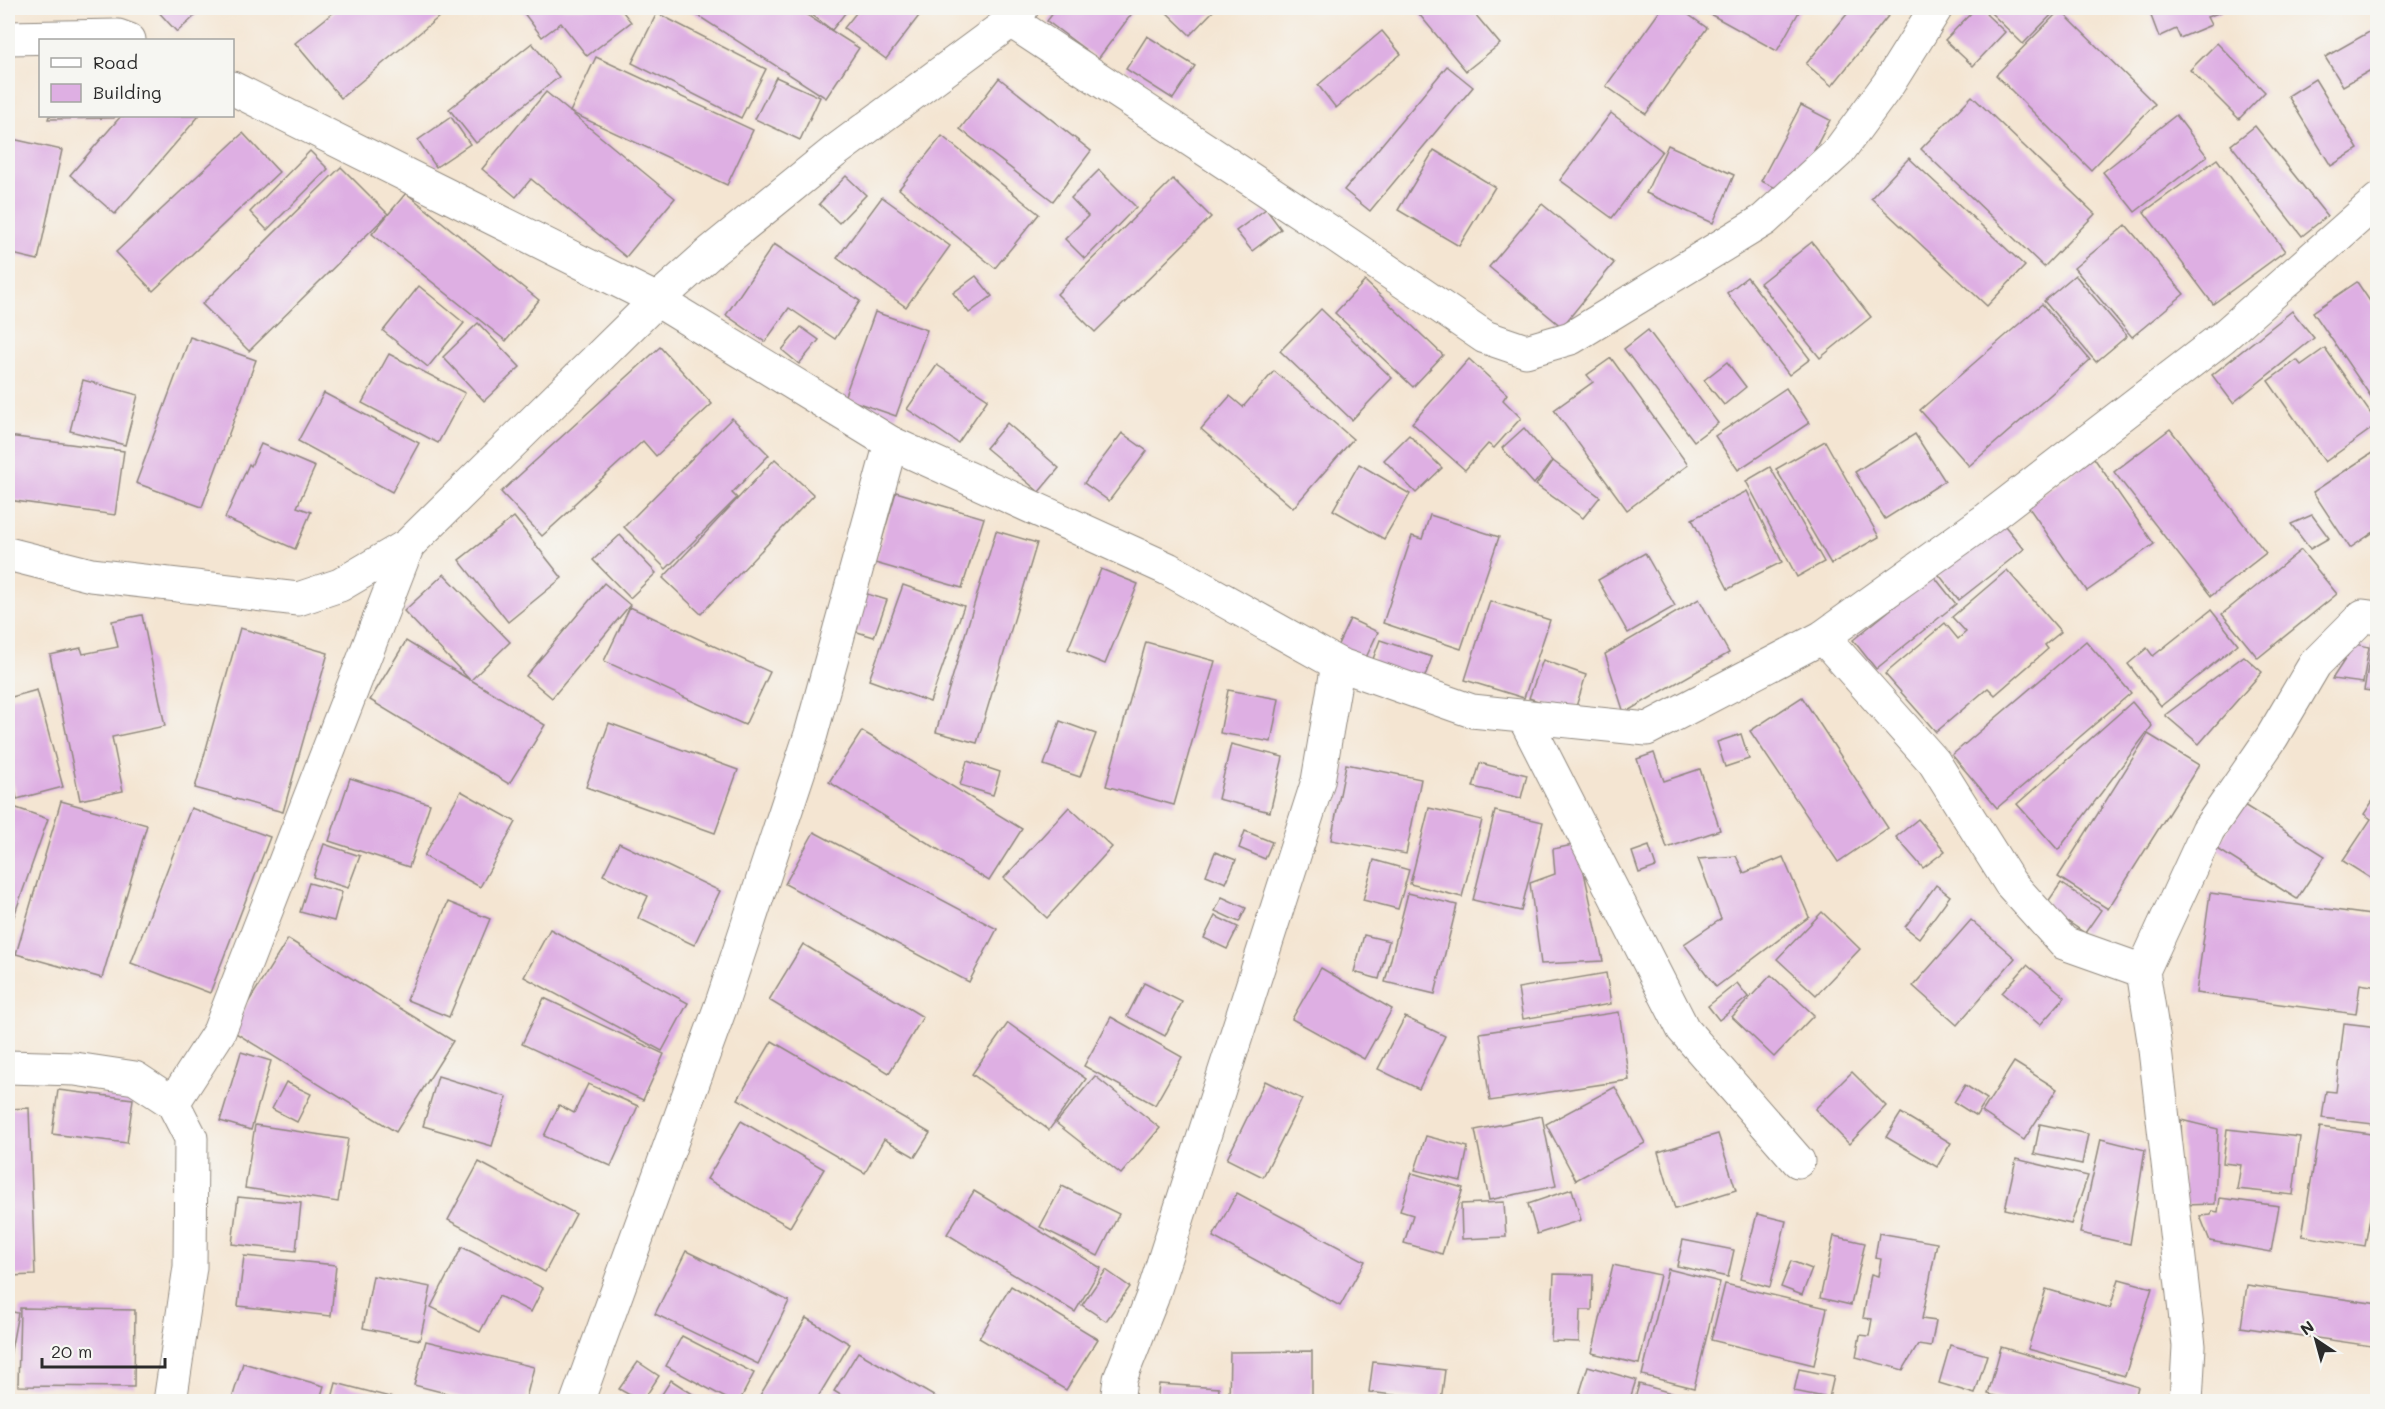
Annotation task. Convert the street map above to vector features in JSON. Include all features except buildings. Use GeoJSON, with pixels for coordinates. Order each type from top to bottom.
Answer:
{"type":"FeatureCollection","features":[{"type":"Feature","properties":{"kind":"street"},"geometry":{"type":"LineString","coordinates":[[8,554],[91,575],[298,599],[340,585],[408,545],[657,300],[712,250],[834,152],[1017,14],[1485,337],[1526,351],[1571,338],[1764,220],[1839,151],[1889,83],[1936,8]]}},
{"type":"Feature","properties":{"kind":"street"},"geometry":{"type":"LineString","coordinates":[[8,38],[118,36],[126,39]]}},
{"type":"Feature","properties":{"kind":"street"},"geometry":{"type":"LineString","coordinates":[[234,89],[657,300],[891,443],[1168,569],[1338,664],[1473,711],[1647,729],[1823,637],[1983,522],[2223,336],[2378,200]]}},
{"type":"Feature","properties":{"kind":"street"},"geometry":{"type":"LineString","coordinates":[[577,1401],[718,1014],[807,745],[891,443]]}},
{"type":"Feature","properties":{"kind":"street"},"geometry":{"type":"LineString","coordinates":[[173,1104],[219,1032],[408,545]]}},
{"type":"Feature","properties":{"kind":"street"},"geometry":{"type":"LineString","coordinates":[[2186,1401],[2189,1346],[2154,1041],[2143,971],[2208,830],[2272,737],[2315,664],[2363,616],[2378,618]]}},
{"type":"Feature","properties":{"kind":"street"},"geometry":{"type":"LineString","coordinates":[[1823,637],[1934,762],[2010,883],[2064,943],[2143,971]]}},
{"type":"Feature","properties":{"kind":"street"},"geometry":{"type":"LineString","coordinates":[[1117,1401],[1120,1379],[1152,1298],[1318,781],[1338,664]]}},
{"type":"Feature","properties":{"kind":"street"},"geometry":{"type":"LineString","coordinates":[[1524,717],[1683,1029],[1798,1161]]}},
{"type":"Feature","properties":{"kind":"street"},"geometry":{"type":"LineString","coordinates":[[8,1067],[75,1069],[135,1078],[173,1104],[191,1138],[190,1256],[170,1401]]}}]}
